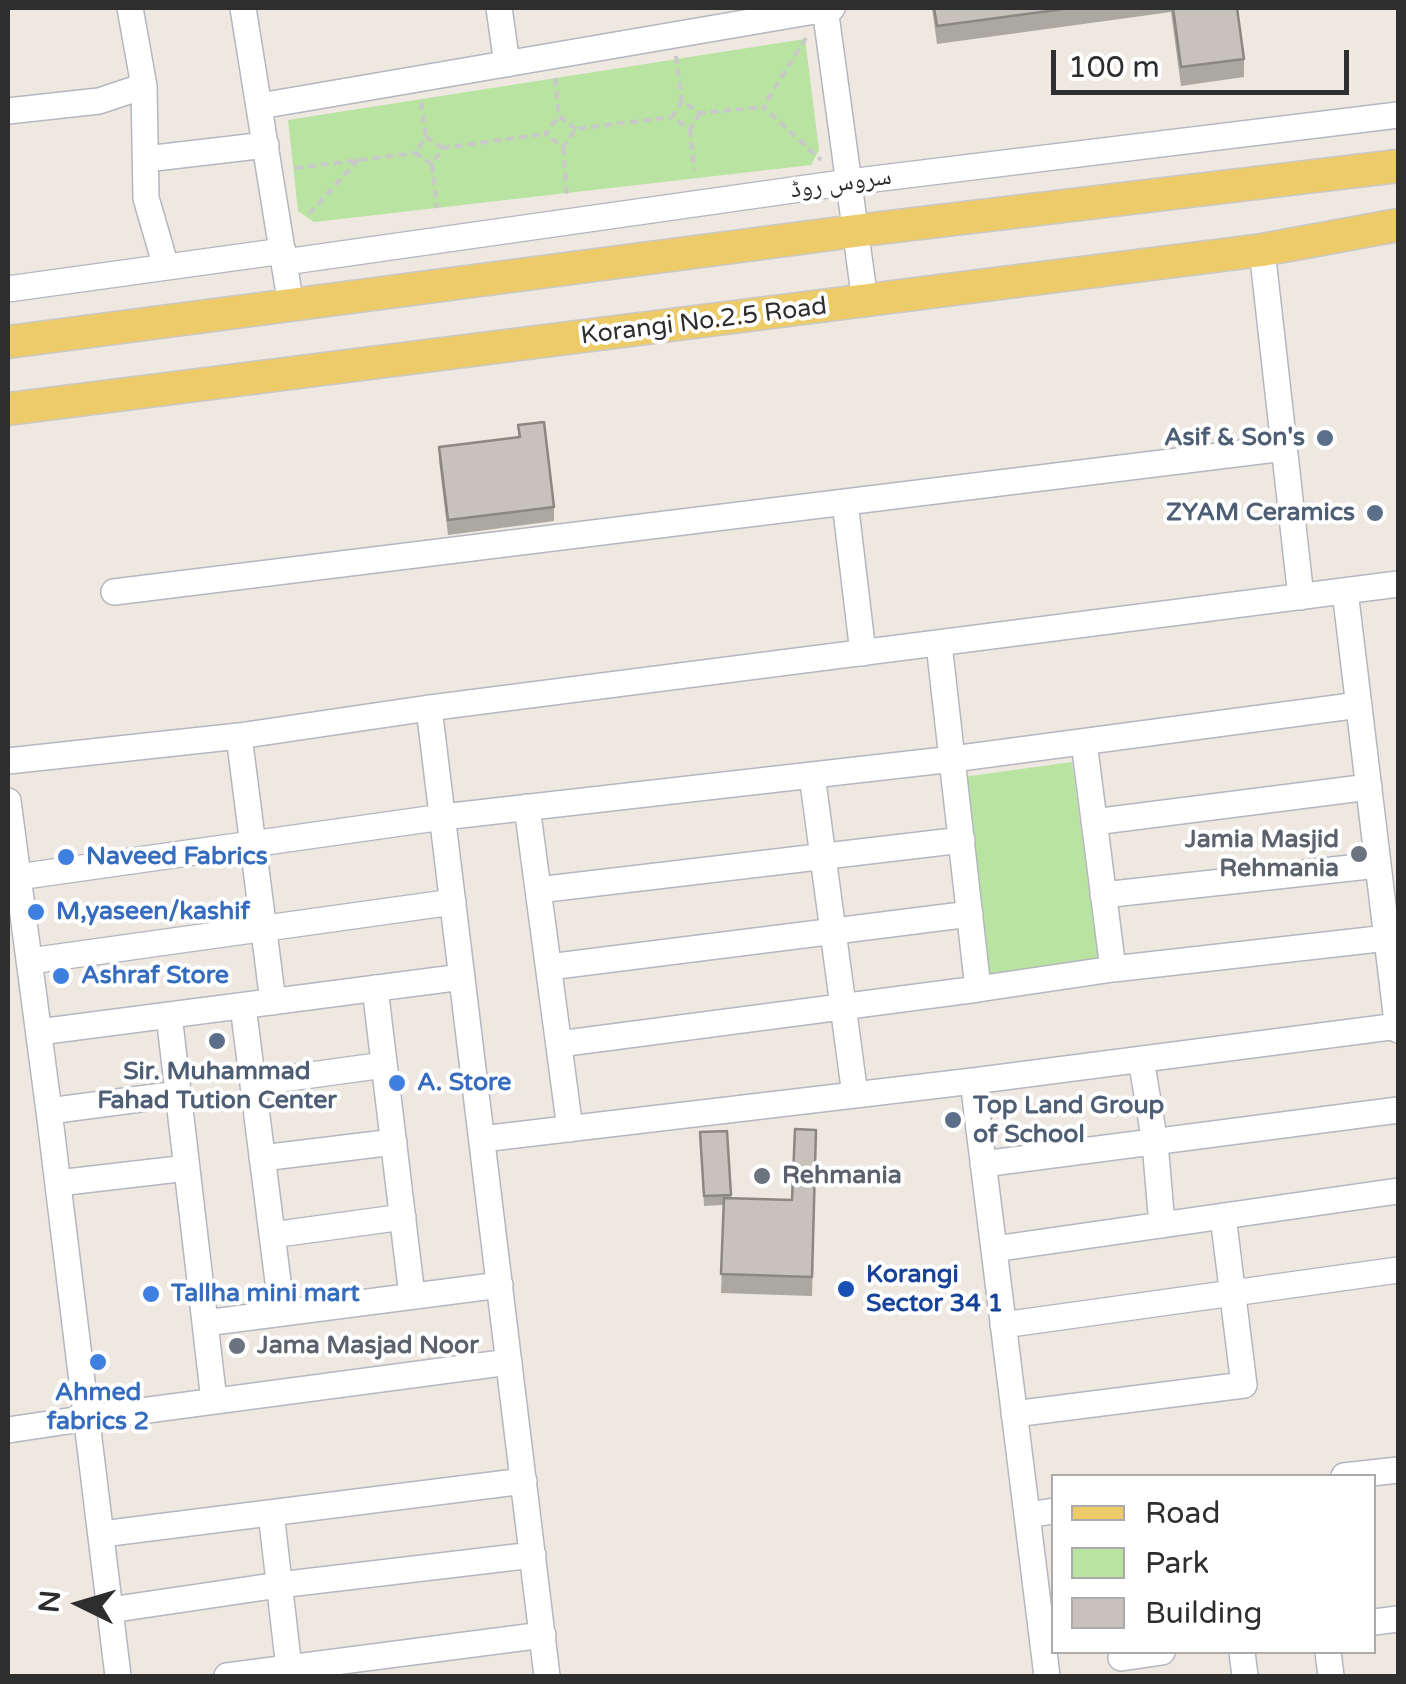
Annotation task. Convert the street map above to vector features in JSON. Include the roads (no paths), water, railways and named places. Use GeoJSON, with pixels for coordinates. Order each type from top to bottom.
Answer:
{"type":"FeatureCollection","features":[{"type":"Feature","properties":{"kind":"main road"},"geometry":{"type":"LineString","coordinates":[[8,342],[855,231],[1398,166]]}},
{"type":"Feature","properties":{"kind":"main road","name":"Korangi No.2.5 Road"},"geometry":{"type":"LineString","coordinates":[[8,409],[1262,250],[1398,225]]}},
{"type":"Feature","properties":{"kind":"street"},"geometry":{"type":"LineString","coordinates":[[130,8],[144,86],[146,198],[166,267]]}},
{"type":"Feature","properties":{"kind":"street"},"geometry":{"type":"LineString","coordinates":[[244,8],[290,306]]}},
{"type":"Feature","properties":{"kind":"street"},"geometry":{"type":"LineString","coordinates":[[498,8],[507,64]]}},
{"type":"Feature","properties":{"kind":"street"},"geometry":{"type":"LineString","coordinates":[[260,106],[507,64],[722,17],[828,8],[864,301]]}},
{"type":"Feature","properties":{"kind":"street"},"geometry":{"type":"LineString","coordinates":[[8,111],[99,100],[144,86]]}},
{"type":"Feature","properties":{"kind":"street","name":"سروس روڈ"},"geometry":{"type":"LineString","coordinates":[[8,289],[1398,114]]}},
{"type":"Feature","properties":{"kind":"street"},"geometry":{"type":"LineString","coordinates":[[146,159],[266,146]]}},
{"type":"Feature","properties":{"kind":"street"},"geometry":{"type":"LineString","coordinates":[[1262,250],[1300,597]]}},
{"type":"Feature","properties":{"kind":"street"},"geometry":{"type":"LineString","coordinates":[[114,592],[1284,448]]}},
{"type":"Feature","properties":{"kind":"street"},"geometry":{"type":"LineString","coordinates":[[845,502],[863,653]]}},
{"type":"Feature","properties":{"kind":"street"},"geometry":{"type":"LineString","coordinates":[[8,761],[239,736],[429,708],[1398,584]]}},
{"type":"Feature","properties":{"kind":"street"},"geometry":{"type":"LineString","coordinates":[[482,1139],[1398,1028],[1345,591]]}},
{"type":"Feature","properties":{"kind":"street"},"geometry":{"type":"LineString","coordinates":[[938,644],[978,988]]}},
{"type":"Feature","properties":{"kind":"street"},"geometry":{"type":"LineString","coordinates":[[15,884],[442,817],[953,759],[1359,705]]}},
{"type":"Feature","properties":{"kind":"street"},"geometry":{"type":"LineString","coordinates":[[429,708],[548,1676]]}},
{"type":"Feature","properties":{"kind":"street"},"geometry":{"type":"LineString","coordinates":[[239,736],[274,1002]]}},
{"type":"Feature","properties":{"kind":"street"},"geometry":{"type":"LineString","coordinates":[[1084,742],[1114,968]]}},
{"type":"Feature","properties":{"kind":"street"},"geometry":{"type":"LineString","coordinates":[[812,775],[855,1095]]}},
{"type":"Feature","properties":{"kind":"street"},"geometry":{"type":"LineString","coordinates":[[1094,822],[1369,787]]}},
{"type":"Feature","properties":{"kind":"street"},"geometry":{"type":"LineString","coordinates":[[8,801],[15,884],[30,961],[118,1676]]}},
{"type":"Feature","properties":{"kind":"street"},"geometry":{"type":"LineString","coordinates":[[527,807],[570,1129]]}},
{"type":"Feature","properties":{"kind":"street"},"geometry":{"type":"LineString","coordinates":[[538,890],[962,840]]}},
{"type":"Feature","properties":{"kind":"street"},"geometry":{"type":"LineString","coordinates":[[1103,895],[1378,865]]}},
{"type":"Feature","properties":{"kind":"street"},"geometry":{"type":"LineString","coordinates":[[30,961],[453,902]]}},
{"type":"Feature","properties":{"kind":"street"},"geometry":{"type":"LineString","coordinates":[[548,967],[970,914]]}},
{"type":"Feature","properties":{"kind":"street"},"geometry":{"type":"LineString","coordinates":[[559,1044],[1114,968],[1387,938]]}},
{"type":"Feature","properties":{"kind":"street"},"geometry":{"type":"LineString","coordinates":[[39,1032],[462,977]]}},
{"type":"Feature","properties":{"kind":"street"},"geometry":{"type":"LineString","coordinates":[[375,988],[412,1296]]}},
{"type":"Feature","properties":{"kind":"street"},"geometry":{"type":"LineString","coordinates":[[243,1006],[282,1313]]}},
{"type":"Feature","properties":{"kind":"street"},"geometry":{"type":"LineString","coordinates":[[169,1015],[214,1401]]}},
{"type":"Feature","properties":{"kind":"street"},"geometry":{"type":"LineString","coordinates":[[1141,1060],[1155,1143],[1162,1225]]}},
{"type":"Feature","properties":{"kind":"street"},"geometry":{"type":"LineString","coordinates":[[253,1083],[384,1065]]}},
{"type":"Feature","properties":{"kind":"street"},"geometry":{"type":"LineString","coordinates":[[972,1081],[1027,1514],[1045,1596],[1047,1676]]}},
{"type":"Feature","properties":{"kind":"street"},"geometry":{"type":"LineString","coordinates":[[49,1111],[178,1094]]}},
{"type":"Feature","properties":{"kind":"street"},"geometry":{"type":"LineString","coordinates":[[983,1164],[1398,1110]]}},
{"type":"Feature","properties":{"kind":"street"},"geometry":{"type":"LineString","coordinates":[[262,1158],[394,1142]]}},
{"type":"Feature","properties":{"kind":"street"},"geometry":{"type":"LineString","coordinates":[[58,1183],[187,1168]]}},
{"type":"Feature","properties":{"kind":"street"},"geometry":{"type":"LineString","coordinates":[[994,1249],[1398,1191]]}},
{"type":"Feature","properties":{"kind":"street"},"geometry":{"type":"LineString","coordinates":[[1014,1414],[1244,1384],[1223,1216]]}},
{"type":"Feature","properties":{"kind":"street"},"geometry":{"type":"LineString","coordinates":[[272,1235],[403,1217]]}},
{"type":"Feature","properties":{"kind":"street"},"geometry":{"type":"LineString","coordinates":[[1003,1325],[1398,1270]]}},
{"type":"Feature","properties":{"kind":"street"},"geometry":{"type":"LineString","coordinates":[[204,1323],[500,1285]]}},
{"type":"Feature","properties":{"kind":"street"},"geometry":{"type":"LineString","coordinates":[[8,1430],[509,1362]]}},
{"type":"Feature","properties":{"kind":"street"},"geometry":{"type":"LineString","coordinates":[[1362,1474],[1398,1470]]}},
{"type":"Feature","properties":{"kind":"street"},"geometry":{"type":"LineString","coordinates":[[102,1534],[524,1481]]}},
{"type":"Feature","properties":{"kind":"street"},"geometry":{"type":"LineString","coordinates":[[1027,1514],[1051,1511]]}},
{"type":"Feature","properties":{"kind":"street"},"geometry":{"type":"LineString","coordinates":[[271,1512],[290,1668]]}},
{"type":"Feature","properties":{"kind":"street"},"geometry":{"type":"LineString","coordinates":[[110,1610],[533,1554]]}},
{"type":"Feature","properties":{"kind":"street"},"geometry":{"type":"LineString","coordinates":[[227,1676],[542,1635]]}},
{"type":"Feature","properties":{"kind":"street"},"geometry":{"type":"LineString","coordinates":[[1121,1662],[1154,1654]]}},
{"type":"Feature","properties":{"kind":"place","name":"Asif & Son's"},"geometry":{"type":"Point","coordinates":[1325,438]}},
{"type":"Feature","properties":{"kind":"place","name":"ZYAM Ceramics"},"geometry":{"type":"Point","coordinates":[1375,513]}},
{"type":"Feature","properties":{"kind":"place","name":"Jamia Masjid Rehmania"},"geometry":{"type":"Point","coordinates":[1359,854]}},
{"type":"Feature","properties":{"kind":"place","name":"Naveed Fabrics"},"geometry":{"type":"Point","coordinates":[66,857]}},
{"type":"Feature","properties":{"kind":"place","name":"M,yaseen/kashif"},"geometry":{"type":"Point","coordinates":[36,912]}},
{"type":"Feature","properties":{"kind":"place","name":"Ashraf Store"},"geometry":{"type":"Point","coordinates":[61,976]}},
{"type":"Feature","properties":{"kind":"place","name":"Sir. Muhammad Fahad Tution Center"},"geometry":{"type":"Point","coordinates":[217,1041]}},
{"type":"Feature","properties":{"kind":"place","name":"A. Store"},"geometry":{"type":"Point","coordinates":[397,1083]}},
{"type":"Feature","properties":{"kind":"place","name":"Top Land Group of School"},"geometry":{"type":"Point","coordinates":[953,1120]}},
{"type":"Feature","properties":{"kind":"place","name":"Rehmania"},"geometry":{"type":"Point","coordinates":[762,1176]}},
{"type":"Feature","properties":{"kind":"place","name":"Korangi Sector 34 1"},"geometry":{"type":"Point","coordinates":[846,1289]}},
{"type":"Feature","properties":{"kind":"place","name":"Tallha mini mart"},"geometry":{"type":"Point","coordinates":[151,1294]}},
{"type":"Feature","properties":{"kind":"place","name":"Jama Masjad Noor"},"geometry":{"type":"Point","coordinates":[237,1346]}},
{"type":"Feature","properties":{"kind":"place","name":"Ahmed fabrics 2"},"geometry":{"type":"Point","coordinates":[98,1362]}}]}
